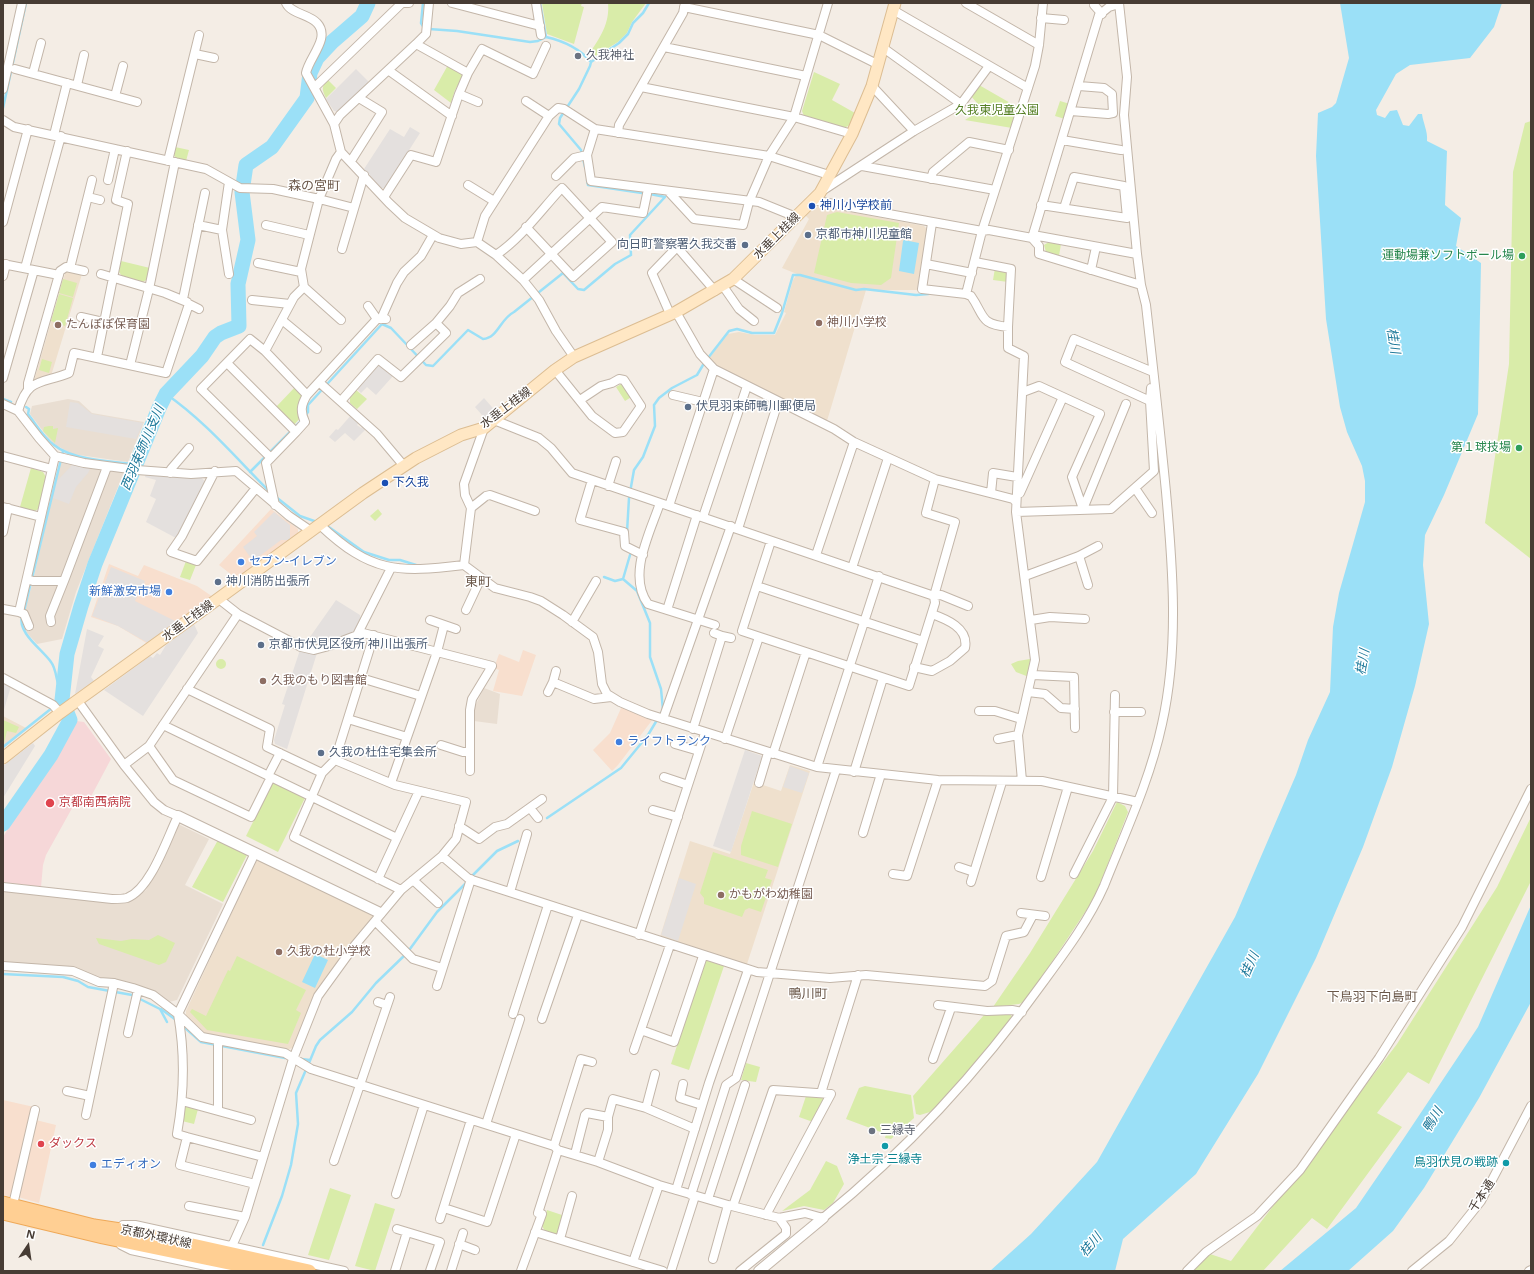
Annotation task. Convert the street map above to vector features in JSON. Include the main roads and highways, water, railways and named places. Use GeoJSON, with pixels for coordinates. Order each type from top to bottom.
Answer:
{"type":"FeatureCollection","features":[{"type":"Feature","properties":{"kind":"main road","name":"水垂上桂線"},"geometry":{"type":"LineString","coordinates":[[3,758],[63,707],[218,599],[318,526],[404,466],[439,445],[461,435],[484,428],[555,370],[574,357],[673,313],[719,289],[732,280],[816,196],[852,134],[872,86],[894,6]]}},
{"type":"Feature","properties":{"kind":"main road","name":"京都外環状線"},"geometry":{"type":"LineString","coordinates":[[7,1209],[94,1226],[134,1232],[253,1263],[268,1271]]}},
{"type":"Feature","properties":{"kind":"main road","name":"京都外環状線"},"geometry":{"type":"LineString","coordinates":[[7,1209],[103,1237],[253,1263],[309,1271]]}},
{"type":"Feature","properties":{"kind":"water","name":"桂川"},"geometry":{"type":"Polygon","coordinates":[[[1340,3],[1502,3],[1494,27],[1470,58],[1410,65],[1396,74],[1376,110],[1377,115],[1385,118],[1390,111],[1397,110],[1403,125],[1409,126],[1418,114],[1422,114],[1427,134],[1427,141],[1447,151],[1445,205],[1461,218],[1456,246],[1481,263],[1478,414],[1444,495],[1425,535],[1423,565],[1429,624],[1415,686],[1392,767],[1363,847],[1316,958],[1258,1074],[1196,1174],[1123,1239],[1115,1271],[990,1271],[1031,1234],[1097,1162],[1235,917],[1296,775],[1308,740],[1330,692],[1333,627],[1339,593],[1365,502],[1365,481],[1362,466],[1347,432],[1340,407],[1326,319],[1316,156],[1318,113],[1332,107],[1336,103],[1349,58],[1340,3]]]}},
{"type":"Feature","properties":{"kind":"water"},"geometry":{"type":"Polygon","coordinates":[[[904,240],[919,243],[914,274],[899,271],[904,240]]]}},
{"type":"Feature","properties":{"kind":"water","name":"鴨川"},"geometry":{"type":"Polygon","coordinates":[[[1531,905],[1531,1002],[1479,1098],[1424,1188],[1393,1231],[1348,1271],[1280,1271],[1356,1208],[1478,1027],[1531,905]]]}},
{"type":"Feature","properties":{"kind":"water"},"geometry":{"type":"Polygon","coordinates":[[[315,954],[328,960],[315,988],[302,982],[315,954]]]}},
{"type":"Feature","properties":{"kind":"waterway"},"geometry":{"type":"LineString","coordinates":[[3,108],[26,3]]}},
{"type":"Feature","properties":{"kind":"waterway","name":"西羽束師川支川"},"geometry":{"type":"LineString","coordinates":[[3,824],[51,755],[70,720],[62,700],[67,654],[95,564],[159,408],[166,394],[202,356],[215,337],[239,326],[238,284],[248,240],[242,192],[246,165],[272,147],[307,98],[310,73],[317,58],[332,42],[362,16],[368,3]]}},
{"type":"Feature","properties":{"kind":"waterway"},"geometry":{"type":"LineString","coordinates":[[423,3],[421,23],[424,28]]}},
{"type":"Feature","properties":{"kind":"waterway"},"geometry":{"type":"LineString","coordinates":[[540,3],[546,37]]}},
{"type":"Feature","properties":{"kind":"waterway"},"geometry":{"type":"LineString","coordinates":[[591,62],[619,43],[628,34],[633,23],[643,13],[649,3]]}},
{"type":"Feature","properties":{"kind":"waterway"},"geometry":{"type":"LineString","coordinates":[[429,29],[457,31],[530,42],[538,41],[546,37],[571,46],[586,57],[591,62],[590,66],[579,89],[560,118],[559,124],[581,150],[585,167]]}},
{"type":"Feature","properties":{"kind":"waterway"},"geometry":{"type":"LineString","coordinates":[[587,180],[588,185],[642,193]]}},
{"type":"Feature","properties":{"kind":"waterway"},"geometry":{"type":"LineString","coordinates":[[305,416],[308,412],[308,405],[382,324],[391,328],[426,365],[433,366],[468,330],[483,339],[488,338],[496,332],[509,315],[563,273],[578,289],[584,290],[615,264],[631,255],[630,235],[665,197],[650,194]]}},
{"type":"Feature","properties":{"kind":"waterway"},"geometry":{"type":"LineString","coordinates":[[708,358],[729,331],[737,329],[752,333],[774,333],[782,313],[793,275],[800,275],[856,290],[864,289],[916,295],[928,294]]}},
{"type":"Feature","properties":{"kind":"waterway"},"geometry":{"type":"LineString","coordinates":[[627,532],[629,498],[634,470],[643,457],[655,426],[654,405],[659,398],[672,388],[697,375],[703,365]]}},
{"type":"Feature","properties":{"kind":"waterway"},"geometry":{"type":"LineString","coordinates":[[166,394],[207,428],[269,491]]}},
{"type":"Feature","properties":{"kind":"waterway"},"geometry":{"type":"LineString","coordinates":[[3,399],[11,402]]}},
{"type":"Feature","properties":{"kind":"waterway"},"geometry":{"type":"LineString","coordinates":[[26,407],[29,409],[28,414],[43,434],[50,442],[62,450],[82,457],[135,464]]}},
{"type":"Feature","properties":{"kind":"waterway"},"geometry":{"type":"LineString","coordinates":[[250,472],[302,420]]}},
{"type":"Feature","properties":{"kind":"waterway"},"geometry":{"type":"LineString","coordinates":[[24,611],[63,451]]}},
{"type":"Feature","properties":{"kind":"waterway"},"geometry":{"type":"LineString","coordinates":[[276,497],[300,516],[317,522]]}},
{"type":"Feature","properties":{"kind":"waterway"},"geometry":{"type":"LineString","coordinates":[[326,525],[364,552],[389,560],[400,560],[416,565]]}},
{"type":"Feature","properties":{"kind":"waterway"},"geometry":{"type":"LineString","coordinates":[[547,818],[621,768],[648,735],[663,710],[661,689],[650,657],[650,623],[637,591],[623,579],[630,555]]}},
{"type":"Feature","properties":{"kind":"waterway"},"geometry":{"type":"LineString","coordinates":[[604,577],[615,581],[623,579]]}},
{"type":"Feature","properties":{"kind":"waterway"},"geometry":{"type":"LineString","coordinates":[[22,616],[21,622],[23,629],[51,662],[55,670],[60,690],[63,694]]}},
{"type":"Feature","properties":{"kind":"waterway"},"geometry":{"type":"LineString","coordinates":[[3,747],[62,700]]}},
{"type":"Feature","properties":{"kind":"waterway"},"geometry":{"type":"LineString","coordinates":[[473,875],[497,851],[518,841]]}},
{"type":"Feature","properties":{"kind":"waterway"},"geometry":{"type":"LineString","coordinates":[[309,1063],[320,1040],[352,1012],[376,983],[407,953],[437,912],[466,883]]}},
{"type":"Feature","properties":{"kind":"waterway"},"geometry":{"type":"LineString","coordinates":[[3,974],[63,977],[78,981],[88,987],[132,995],[160,1009],[167,1022]]}},
{"type":"Feature","properties":{"kind":"waterway"},"geometry":{"type":"LineString","coordinates":[[161,1009],[176,1020]]}},
{"type":"Feature","properties":{"kind":"waterway"},"geometry":{"type":"LineString","coordinates":[[183,1026],[201,1042],[285,1058]]}},
{"type":"Feature","properties":{"kind":"waterway"},"geometry":{"type":"LineString","coordinates":[[301,1059],[310,1060]]}},
{"type":"Feature","properties":{"kind":"waterway"},"geometry":{"type":"LineString","coordinates":[[263,1245],[282,1196],[291,1165],[298,1124],[296,1093],[305,1072]]}},
{"type":"Feature","properties":{"kind":"place","name":"久我神社"},"geometry":{"type":"Point","coordinates":[578,56]}},
{"type":"Feature","properties":{"kind":"place","name":"神川小学校前"},"geometry":{"type":"Point","coordinates":[812,206]}},
{"type":"Feature","properties":{"kind":"place","name":"京都市神川児童館"},"geometry":{"type":"Point","coordinates":[808,235]}},
{"type":"Feature","properties":{"kind":"place","name":"向日町警察署久我交番"},"geometry":{"type":"Point","coordinates":[745,245]}},
{"type":"Feature","properties":{"kind":"place","name":"運動場兼ソフトボール場"},"geometry":{"type":"Point","coordinates":[1522,256]}},
{"type":"Feature","properties":{"kind":"place","name":"神川小学校"},"geometry":{"type":"Point","coordinates":[819,323]}},
{"type":"Feature","properties":{"kind":"place","name":"たんぽぽ保育園"},"geometry":{"type":"Point","coordinates":[58,325]}},
{"type":"Feature","properties":{"kind":"place","name":"伏見羽束師鴨川郵便局"},"geometry":{"type":"Point","coordinates":[688,407]}},
{"type":"Feature","properties":{"kind":"place","name":"第１球技場"},"geometry":{"type":"Point","coordinates":[1519,448]}},
{"type":"Feature","properties":{"kind":"place","name":"下久我"},"geometry":{"type":"Point","coordinates":[385,483]}},
{"type":"Feature","properties":{"kind":"place","name":"セブン-イレブン"},"geometry":{"type":"Point","coordinates":[241,562]}},
{"type":"Feature","properties":{"kind":"place","name":"神川消防出張所"},"geometry":{"type":"Point","coordinates":[218,582]}},
{"type":"Feature","properties":{"kind":"place","name":"新鮮激安市場"},"geometry":{"type":"Point","coordinates":[169,592]}},
{"type":"Feature","properties":{"kind":"place","name":"京都市伏見区役所 神川出張所"},"geometry":{"type":"Point","coordinates":[261,645]}},
{"type":"Feature","properties":{"kind":"place","name":"久我のもり図書館"},"geometry":{"type":"Point","coordinates":[263,681]}},
{"type":"Feature","properties":{"kind":"place","name":"ライフトランク"},"geometry":{"type":"Point","coordinates":[619,742]}},
{"type":"Feature","properties":{"kind":"place","name":"久我の杜住宅集会所"},"geometry":{"type":"Point","coordinates":[321,753]}},
{"type":"Feature","properties":{"kind":"place","name":"京都南西病院"},"geometry":{"type":"Point","coordinates":[50,803]}},
{"type":"Feature","properties":{"kind":"place","name":"かもがわ幼稚園"},"geometry":{"type":"Point","coordinates":[721,895]}},
{"type":"Feature","properties":{"kind":"place","name":"久我の杜小学校"},"geometry":{"type":"Point","coordinates":[279,952]}},
{"type":"Feature","properties":{"kind":"place","name":"三縁寺"},"geometry":{"type":"Point","coordinates":[872,1131]}},
{"type":"Feature","properties":{"kind":"place","name":"ダックス"},"geometry":{"type":"Point","coordinates":[41,1144]}},
{"type":"Feature","properties":{"kind":"place","name":"浄土宗 三縁寺"},"geometry":{"type":"Point","coordinates":[885,1146]}},
{"type":"Feature","properties":{"kind":"place","name":"鳥羽伏見の戦跡"},"geometry":{"type":"Point","coordinates":[1506,1163]}},
{"type":"Feature","properties":{"kind":"place","name":"エディオン"},"geometry":{"type":"Point","coordinates":[93,1165]}},
{"type":"Feature","properties":{"kind":"district","name":"森の宮町"},"geometry":{"type":"Point","coordinates":[314,186]}},
{"type":"Feature","properties":{"kind":"district","name":"東町"},"geometry":{"type":"Point","coordinates":[478,582]}},
{"type":"Feature","properties":{"kind":"district","name":"鴨川町"},"geometry":{"type":"Point","coordinates":[808,994]}},
{"type":"Feature","properties":{"kind":"district","name":"下鳥羽下向島町"},"geometry":{"type":"Point","coordinates":[1372,997]}},
{"type":"Feature","properties":{"kind":"park label","name":"久我東児童公園"},"geometry":{"type":"Point","coordinates":[997,111]}}]}
